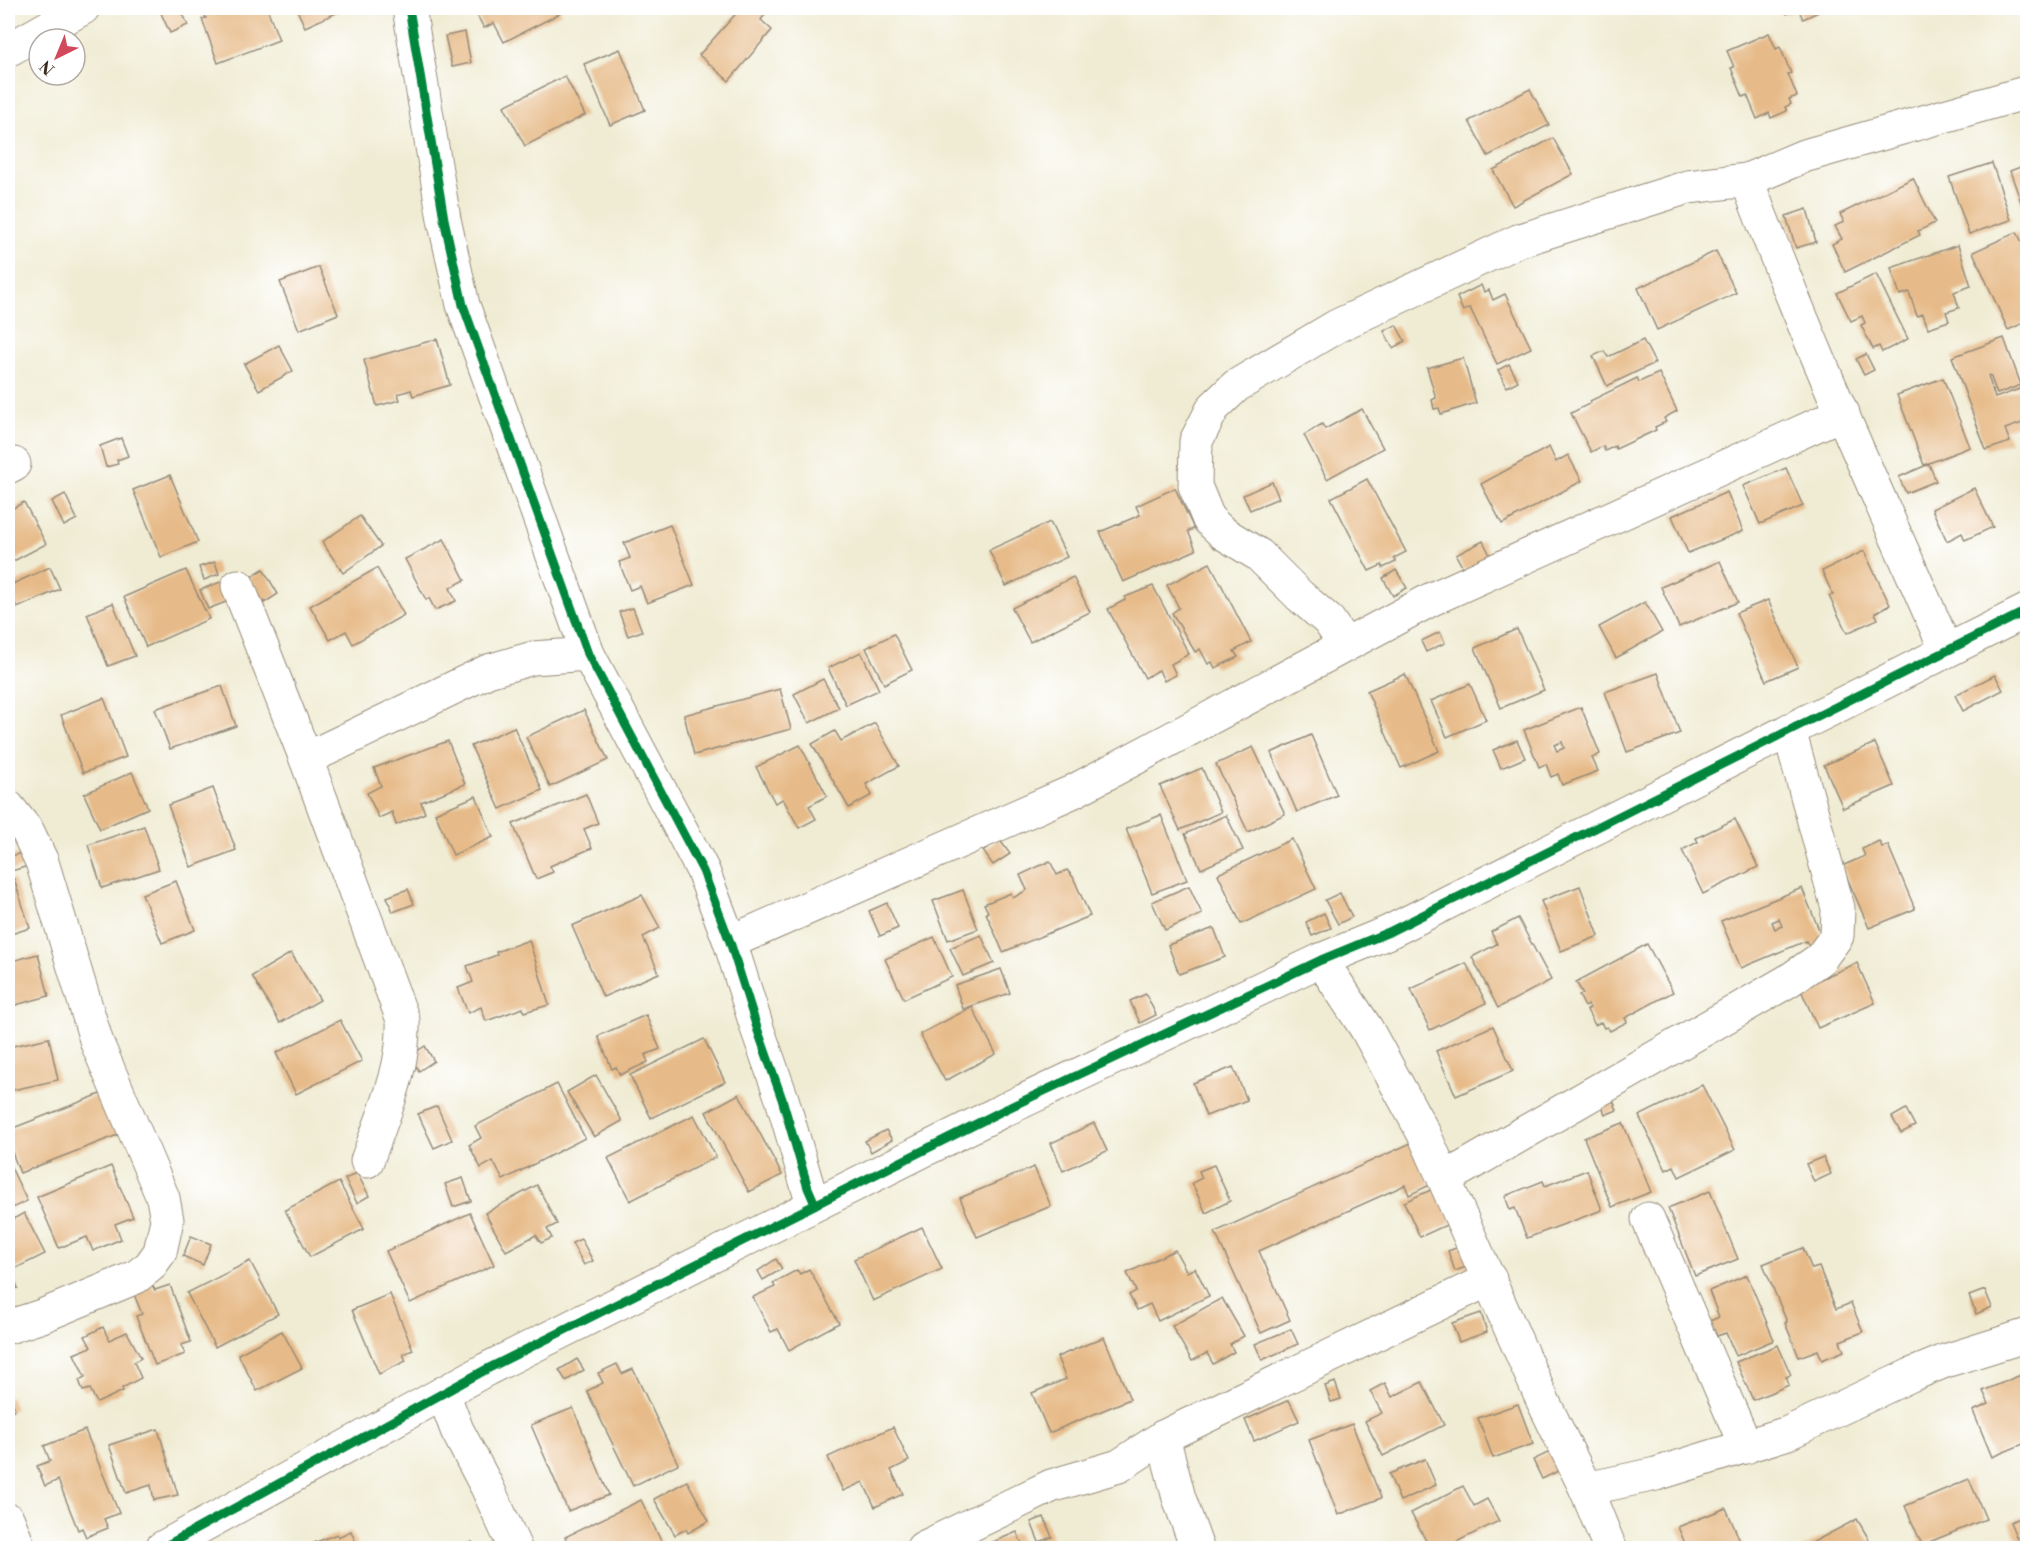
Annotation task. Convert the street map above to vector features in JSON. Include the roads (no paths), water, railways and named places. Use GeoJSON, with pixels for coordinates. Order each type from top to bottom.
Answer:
{"type":"FeatureCollection","features":[{"type":"Feature","properties":{"kind":"street"},"geometry":{"type":"LineString","coordinates":[[8,50],[82,8]]}},
{"type":"Feature","properties":{"kind":"street"},"geometry":{"type":"LineString","coordinates":[[409,8],[446,230],[463,305],[588,654],[703,871],[730,942],[782,1099],[804,1177],[815,1204]]}},
{"type":"Feature","properties":{"kind":"street"},"geometry":{"type":"LineString","coordinates":[[1345,645],[1329,621],[1259,555],[1223,533],[1209,520],[1195,486],[1196,441],[1213,408],[1236,386],[1337,326],[1518,241],[1688,187],[1747,180],[1804,156],[2028,92]]}},
{"type":"Feature","properties":{"kind":"street"},"geometry":{"type":"LineString","coordinates":[[1747,180],[1766,232],[1946,650]]}},
{"type":"Feature","properties":{"kind":"street"},"geometry":{"type":"LineString","coordinates":[[730,942],[1072,792],[1432,599],[1843,413]]}},
{"type":"Feature","properties":{"kind":"street"},"geometry":{"type":"LineString","coordinates":[[238,586],[306,759],[403,1020],[404,1042],[400,1064],[367,1161]]}},
{"type":"Feature","properties":{"kind":"street"},"geometry":{"type":"LineString","coordinates":[[162,1548],[488,1369],[815,1204],[1004,1110],[1321,960],[1389,932],[2028,610]]}},
{"type":"Feature","properties":{"kind":"street"},"geometry":{"type":"LineString","coordinates":[[306,759],[488,671],[533,658],[588,654]]}},
{"type":"Feature","properties":{"kind":"street"},"geometry":{"type":"LineString","coordinates":[[1444,1179],[1788,981],[1820,959],[1837,936],[1838,908],[1789,730]]}},
{"type":"Feature","properties":{"kind":"street"},"geometry":{"type":"LineString","coordinates":[[8,807],[28,832],[42,862],[97,1043],[163,1198],[167,1220],[160,1252],[150,1266],[136,1277],[42,1316],[8,1327]]}},
{"type":"Feature","properties":{"kind":"street"},"geometry":{"type":"LineString","coordinates":[[1321,960],[1366,1028],[1424,1134],[1542,1399],[1586,1489],[1610,1548]]}},
{"type":"Feature","properties":{"kind":"street"},"geometry":{"type":"LineString","coordinates":[[1648,1219],[1746,1447]]}},
{"type":"Feature","properties":{"kind":"street"},"geometry":{"type":"LineString","coordinates":[[923,1548],[1051,1486],[1119,1466],[1163,1437],[1490,1280]]}},
{"type":"Feature","properties":{"kind":"street"},"geometry":{"type":"LineString","coordinates":[[1586,1489],[1656,1474],[1788,1433],[1945,1361],[2028,1335]]}},
{"type":"Feature","properties":{"kind":"street"},"geometry":{"type":"LineString","coordinates":[[444,1393],[457,1430],[515,1548]]}},
{"type":"Feature","properties":{"kind":"street"},"geometry":{"type":"LineString","coordinates":[[1163,1437],[1179,1497],[1197,1548]]}},
{"type":"Feature","properties":{"kind":"street"},"geometry":{"type":"LineString","coordinates":[[8,1520],[19,1548]]}}]}
